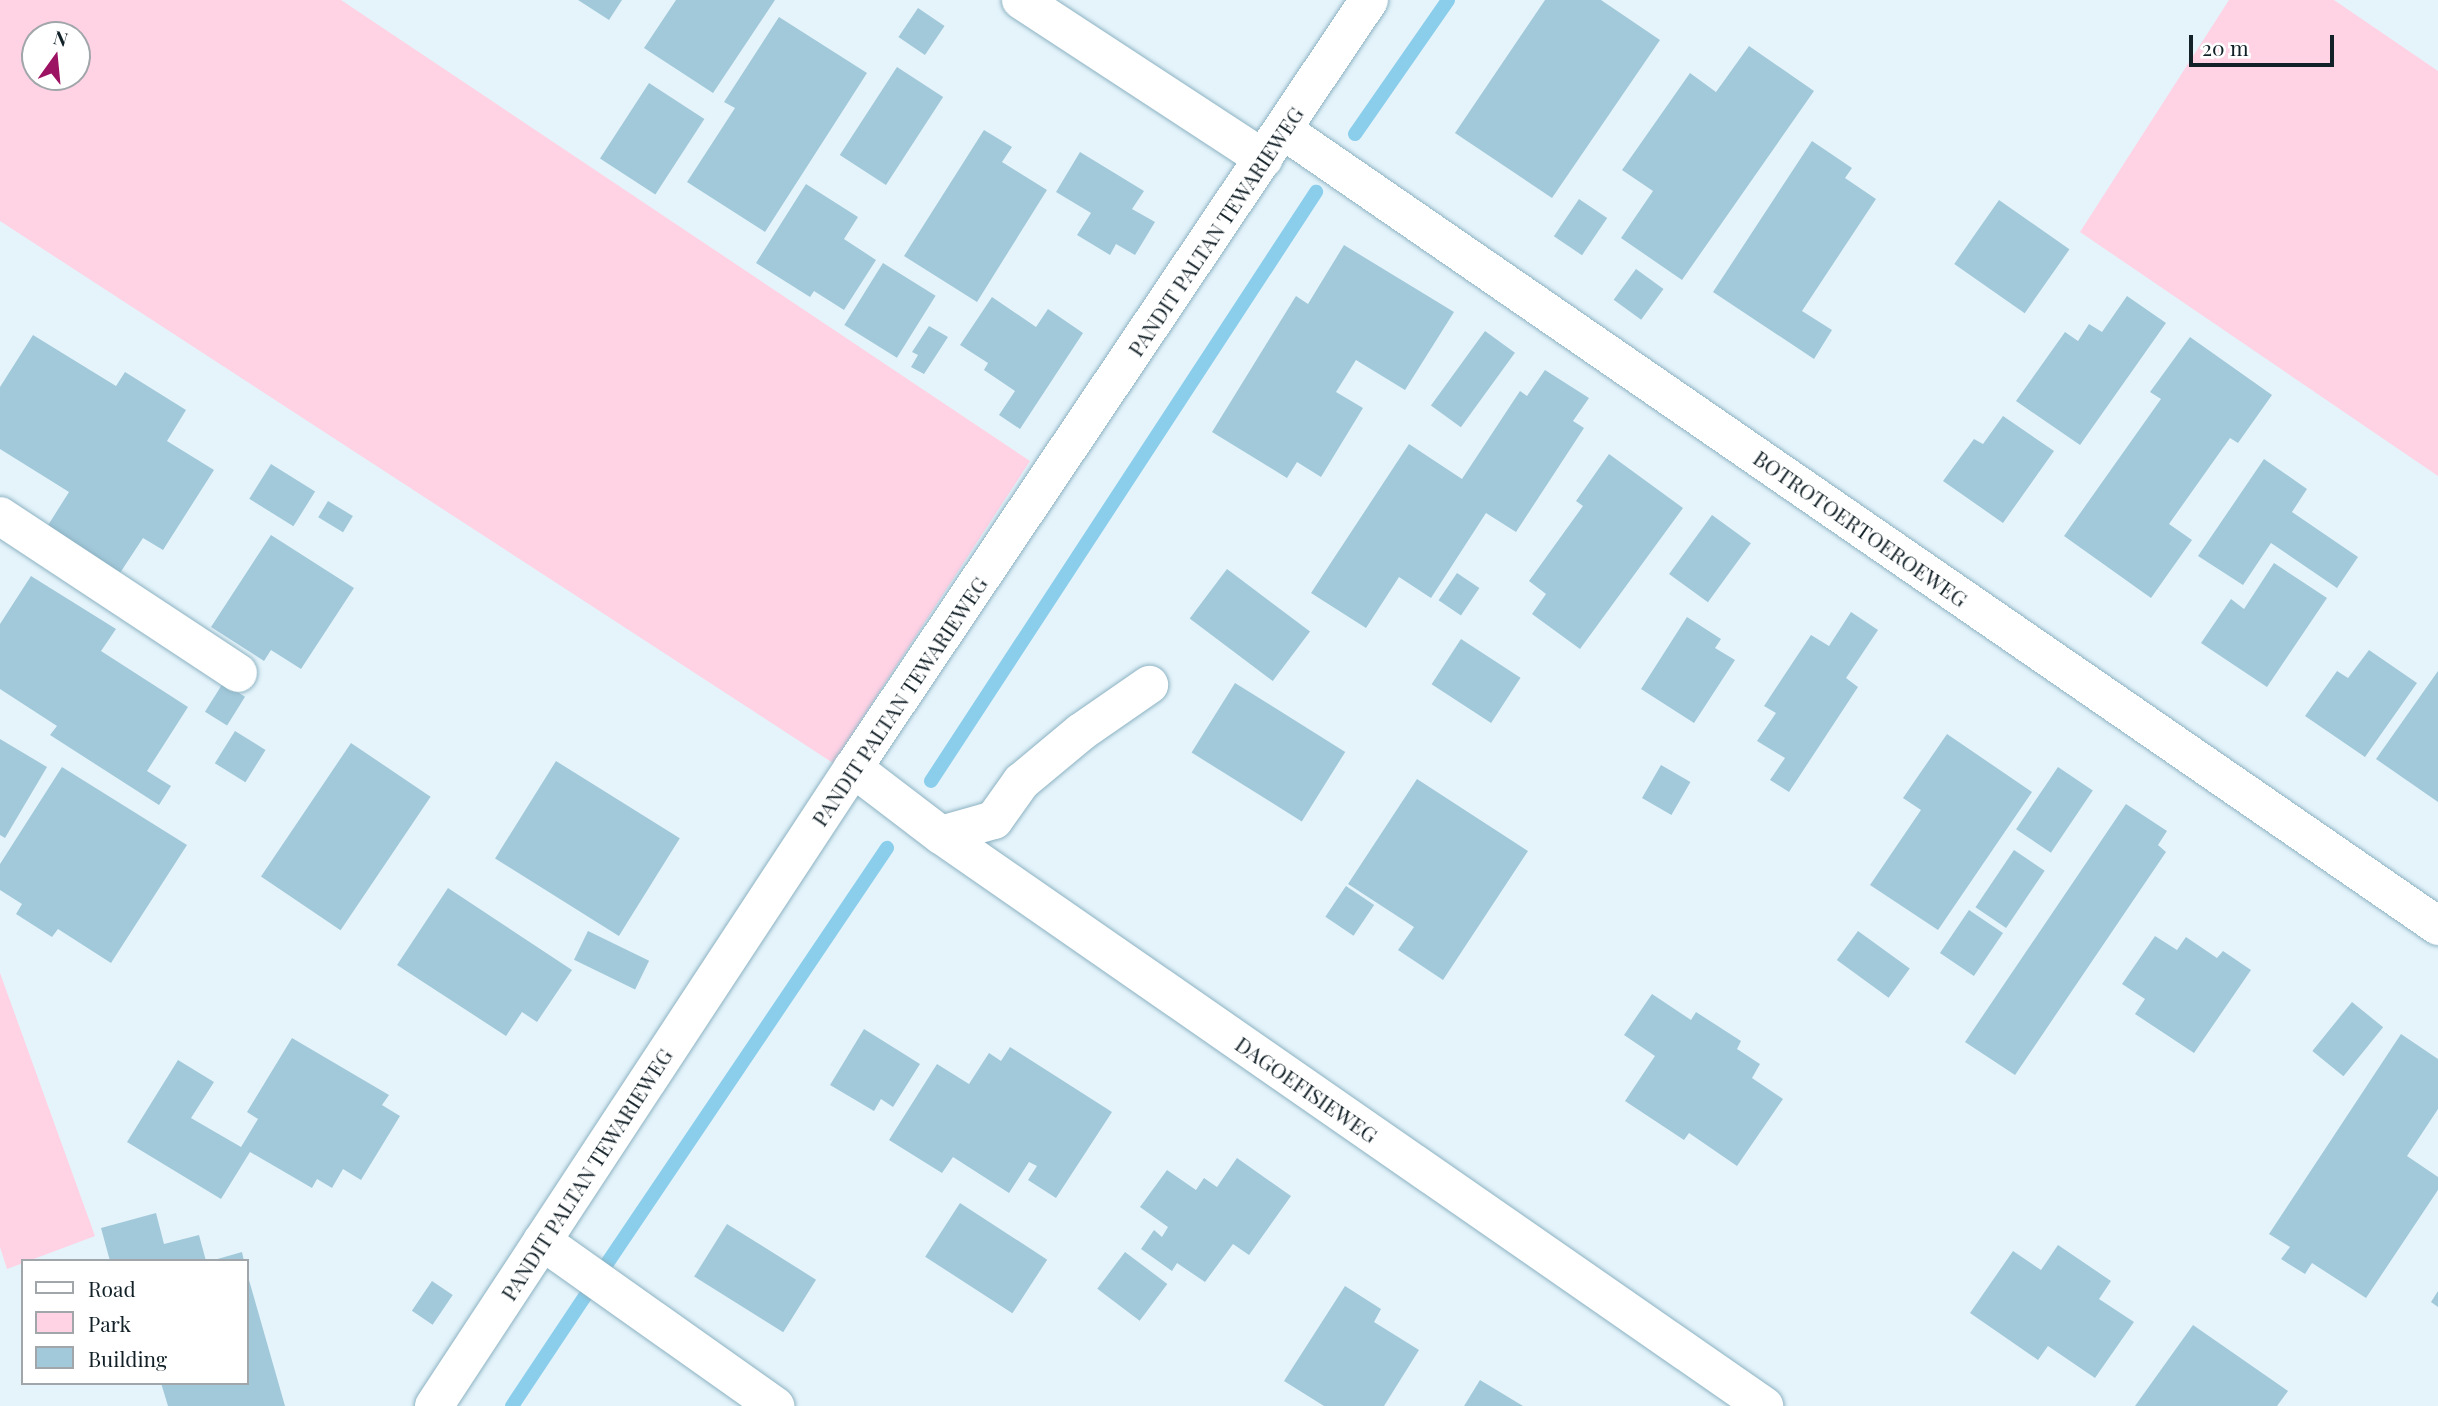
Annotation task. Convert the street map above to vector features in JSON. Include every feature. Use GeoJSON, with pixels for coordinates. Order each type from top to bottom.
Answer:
{"type":"FeatureCollection","features":[{"type":"Feature","properties":{"kind":"street","name":"BOTROTOERTOEROEWEG"},"geometry":{"type":"LineString","coordinates":[[1021,0],[1273,144],[2438,926]]}},
{"type":"Feature","properties":{"kind":"street","name":"PANDIT PALTAN TEWARIEWEG"},"geometry":{"type":"LineString","coordinates":[[435,1406],[853,768],[1369,0]]}},
{"type":"Feature","properties":{"kind":"street"},"geometry":{"type":"LineString","coordinates":[[0,516],[238,673]]}},
{"type":"Feature","properties":{"kind":"street"},"geometry":{"type":"LineString","coordinates":[[941,835],[994,820],[1021,782],[1081,732],[1149,685]]}},
{"type":"Feature","properties":{"kind":"street","name":"DAGOEFISIEWEG"},"geometry":{"type":"LineString","coordinates":[[853,768],[941,835],[1764,1406]]}},
{"type":"Feature","properties":{"kind":"street"},"geometry":{"type":"LineString","coordinates":[[542,1241],[775,1406]]}},
{"type":"Feature","properties":{"kind":"green space"},"geometry":{"type":"Polygon","coordinates":[[[0,0],[341,0],[1030,461],[833,763],[0,221],[0,0]]]}},
{"type":"Feature","properties":{"kind":"green space"},"geometry":{"type":"Polygon","coordinates":[[[2229,0],[2334,0],[2438,71],[2438,476],[2080,232],[2229,0]]]}},
{"type":"Feature","properties":{"kind":"green space"},"geometry":{"type":"Polygon","coordinates":[[[0,973],[95,1236],[34,1259],[21,1259],[21,1264],[7,1269],[0,1247],[0,973]]]}},
{"type":"Feature","properties":{"kind":"building"},"geometry":{"type":"Polygon","coordinates":[[[578,0],[622,0],[609,20],[578,0]]]}},
{"type":"Feature","properties":{"kind":"building"},"geometry":{"type":"Polygon","coordinates":[[[676,0],[775,0],[713,93],[644,48],[676,0]]]}},
{"type":"Feature","properties":{"kind":"building"},"geometry":{"type":"Polygon","coordinates":[[[1545,0],[1601,0],[1660,40],[1552,198],[1455,133],[1545,0]]]}},
{"type":"Feature","properties":{"kind":"building"},"geometry":{"type":"Polygon","coordinates":[[[918,8],[945,26],[925,55],[898,37],[918,8]]]}},
{"type":"Feature","properties":{"kind":"building"},"geometry":{"type":"Polygon","coordinates":[[[779,17],[867,73],[765,232],[687,182],[735,108],[724,102],[779,17]]]}},
{"type":"Feature","properties":{"kind":"building"},"geometry":{"type":"Polygon","coordinates":[[[1749,46],[1814,91],[1682,280],[1621,238],[1653,191],[1622,170],[1690,73],[1716,92],[1749,46]]]}},
{"type":"Feature","properties":{"kind":"building"},"geometry":{"type":"Polygon","coordinates":[[[897,67],[943,97],[886,185],[840,155],[897,67]]]}},
{"type":"Feature","properties":{"kind":"building"},"geometry":{"type":"Polygon","coordinates":[[[649,83],[704,119],[655,194],[600,158],[649,83]]]}},
{"type":"Feature","properties":{"kind":"building"},"geometry":{"type":"Polygon","coordinates":[[[984,130],[1012,147],[1002,162],[1047,190],[977,302],[904,256],[984,130]]]}},
{"type":"Feature","properties":{"kind":"building"},"geometry":{"type":"Polygon","coordinates":[[[1812,141],[1852,168],[1845,178],[1876,199],[1802,311],[1832,330],[1814,359],[1713,292],[1812,141]]]}},
{"type":"Feature","properties":{"kind":"building"},"geometry":{"type":"Polygon","coordinates":[[[1080,152],[1144,191],[1132,209],[1155,222],[1135,255],[1116,244],[1110,255],[1077,235],[1091,213],[1056,192],[1080,152]]]}},
{"type":"Feature","properties":{"kind":"building"},"geometry":{"type":"Polygon","coordinates":[[[806,184],[858,217],[844,239],[876,260],[844,310],[814,291],[810,297],[756,263],[806,184]]]}},
{"type":"Feature","properties":{"kind":"building"},"geometry":{"type":"Polygon","coordinates":[[[1579,199],[1607,218],[1582,255],[1554,236],[1579,199]]]}},
{"type":"Feature","properties":{"kind":"building"},"geometry":{"type":"Polygon","coordinates":[[[1999,200],[2069,249],[2025,313],[1954,264],[1999,200]]]}},
{"type":"Feature","properties":{"kind":"building"},"geometry":{"type":"Polygon","coordinates":[[[1344,245],[1454,312],[1405,390],[1356,360],[1336,392],[1363,408],[1321,477],[1297,462],[1287,478],[1212,432],[1296,296],[1308,304],[1344,245]]]}},
{"type":"Feature","properties":{"kind":"building"},"geometry":{"type":"Polygon","coordinates":[[[883,263],[936,296],[897,358],[844,325],[883,263]]]}},
{"type":"Feature","properties":{"kind":"building"},"geometry":{"type":"Polygon","coordinates":[[[1636,269],[1664,289],[1641,320],[1614,300],[1636,269]]]}},
{"type":"Feature","properties":{"kind":"building"},"geometry":{"type":"Polygon","coordinates":[[[2127,296],[2166,323],[2080,445],[2016,401],[2065,332],[2078,341],[2089,324],[2102,332],[2127,296]]]}},
{"type":"Feature","properties":{"kind":"building"},"geometry":{"type":"Polygon","coordinates":[[[992,297],[1036,327],[1048,309],[1083,333],[1020,429],[999,415],[1015,391],[984,370],[988,363],[960,345],[992,297]]]}},
{"type":"Feature","properties":{"kind":"building"},"geometry":{"type":"Polygon","coordinates":[[[929,326],[948,337],[924,374],[911,367],[918,355],[912,352],[929,326]]]}},
{"type":"Feature","properties":{"kind":"building"},"geometry":{"type":"Polygon","coordinates":[[[1485,331],[1515,353],[1461,427],[1431,405],[1485,331]]]}},
{"type":"Feature","properties":{"kind":"building"},"geometry":{"type":"Polygon","coordinates":[[[33,335],[116,386],[125,372],[186,410],[167,441],[214,470],[163,550],[143,538],[118,576],[45,530],[69,492],[0,449],[0,387],[33,335]]]}},
{"type":"Feature","properties":{"kind":"building"},"geometry":{"type":"Polygon","coordinates":[[[2190,337],[2272,395],[2238,443],[2230,438],[2169,524],[2192,540],[2151,598],[2064,536],[2161,399],[2150,392],[2190,337]]]}},
{"type":"Feature","properties":{"kind":"building"},"geometry":{"type":"Polygon","coordinates":[[[1545,370],[1589,398],[1573,421],[1584,428],[1516,532],[1486,513],[1431,598],[1399,577],[1366,628],[1311,593],[1409,444],[1462,479],[1520,391],[1527,396],[1545,370]]]}},
{"type":"Feature","properties":{"kind":"building"},"geometry":{"type":"Polygon","coordinates":[[[2003,416],[2054,451],[2003,523],[1943,481],[1974,439],[1983,444],[2003,416]]]}},
{"type":"Feature","properties":{"kind":"building"},"geometry":{"type":"Polygon","coordinates":[[[1609,454],[1683,508],[1580,649],[1532,614],[1546,594],[1529,581],[1583,506],[1576,501],[1609,454]]]}},
{"type":"Feature","properties":{"kind":"building"},"geometry":{"type":"Polygon","coordinates":[[[2264,459],[2307,489],[2292,512],[2358,557],[2337,588],[2271,543],[2243,585],[2198,556],[2264,459]]]}},
{"type":"Feature","properties":{"kind":"building"},"geometry":{"type":"Polygon","coordinates":[[[271,464],[315,492],[293,526],[249,499],[271,464]]]}},
{"type":"Feature","properties":{"kind":"building"},"geometry":{"type":"Polygon","coordinates":[[[328,501],[353,516],[343,532],[318,517],[328,501]]]}},
{"type":"Feature","properties":{"kind":"building"},"geometry":{"type":"Polygon","coordinates":[[[1712,515],[1751,543],[1708,602],[1669,574],[1712,515]]]}},
{"type":"Feature","properties":{"kind":"building"},"geometry":{"type":"Polygon","coordinates":[[[271,535],[354,588],[301,669],[271,650],[264,661],[211,627],[271,535]]]}},
{"type":"Feature","properties":{"kind":"building"},"geometry":{"type":"Polygon","coordinates":[[[2274,563],[2327,598],[2267,687],[2201,643],[2231,599],[2244,609],[2274,563]]]}},
{"type":"Feature","properties":{"kind":"building"},"geometry":{"type":"Polygon","coordinates":[[[1227,569],[1310,632],[1273,681],[1190,619],[1227,569]]]}},
{"type":"Feature","properties":{"kind":"building"},"geometry":{"type":"Polygon","coordinates":[[[1457,573],[1479,588],[1461,615],[1439,600],[1457,573]]]}},
{"type":"Feature","properties":{"kind":"building"},"geometry":{"type":"Polygon","coordinates":[[[31,576],[116,629],[101,651],[188,707],[147,771],[171,786],[159,805],[50,735],[57,726],[0,689],[0,624],[31,576]]]}},
{"type":"Feature","properties":{"kind":"building"},"geometry":{"type":"Polygon","coordinates":[[[1851,612],[1878,630],[1846,678],[1858,687],[1789,792],[1770,780],[1785,758],[1757,741],[1776,713],[1764,706],[1811,635],[1829,646],[1851,612]]]}},
{"type":"Feature","properties":{"kind":"building"},"geometry":{"type":"Polygon","coordinates":[[[1687,617],[1721,639],[1715,648],[1735,660],[1694,723],[1641,689],[1687,617]]]}},
{"type":"Feature","properties":{"kind":"building"},"geometry":{"type":"Polygon","coordinates":[[[1461,639],[1521,678],[1491,723],[1432,684],[1461,639]]]}},
{"type":"Feature","properties":{"kind":"building"},"geometry":{"type":"Polygon","coordinates":[[[2369,650],[2417,683],[2365,757],[2305,716],[2337,671],[2348,678],[2369,650]]]}},
{"type":"Feature","properties":{"kind":"building"},"geometry":{"type":"Polygon","coordinates":[[[2438,671],[2438,802],[2376,759],[2438,671]]]}},
{"type":"Feature","properties":{"kind":"building"},"geometry":{"type":"Polygon","coordinates":[[[223,683],[245,697],[227,726],[205,712],[223,683]]]}},
{"type":"Feature","properties":{"kind":"building"},"geometry":{"type":"Polygon","coordinates":[[[1235,683],[1345,752],[1302,821],[1192,753],[1235,683]]]}},
{"type":"Feature","properties":{"kind":"building"},"geometry":{"type":"Polygon","coordinates":[[[235,731],[266,750],[245,782],[215,763],[235,731]]]}},
{"type":"Feature","properties":{"kind":"building"},"geometry":{"type":"Polygon","coordinates":[[[1947,734],[2032,792],[1938,930],[1870,885],[1921,810],[1903,798],[1947,734]]]}},
{"type":"Feature","properties":{"kind":"building"},"geometry":{"type":"Polygon","coordinates":[[[0,739],[47,767],[5,838],[0,835],[0,739]]]}},
{"type":"Feature","properties":{"kind":"building"},"geometry":{"type":"Polygon","coordinates":[[[351,743],[431,797],[341,930],[261,876],[351,743]]]}},
{"type":"Feature","properties":{"kind":"building"},"geometry":{"type":"Polygon","coordinates":[[[556,761],[680,838],[619,936],[495,859],[556,761]]]}},
{"type":"Feature","properties":{"kind":"building"},"geometry":{"type":"Polygon","coordinates":[[[1661,765],[1690,782],[1671,815],[1642,798],[1661,765]]]}},
{"type":"Feature","properties":{"kind":"building"},"geometry":{"type":"Polygon","coordinates":[[[62,767],[187,845],[111,963],[58,929],[52,937],[16,914],[22,904],[0,890],[0,864],[62,767]]]}},
{"type":"Feature","properties":{"kind":"building"},"geometry":{"type":"Polygon","coordinates":[[[2058,767],[2093,790],[2051,853],[2016,829],[2058,767]]]}},
{"type":"Feature","properties":{"kind":"building"},"geometry":{"type":"Polygon","coordinates":[[[1417,779],[1528,851],[1443,980],[1398,950],[1414,927],[1348,884],[1417,779]]]}},
{"type":"Feature","properties":{"kind":"building"},"geometry":{"type":"Polygon","coordinates":[[[2126,804],[2167,831],[2158,845],[2166,852],[2015,1075],[1965,1042],[2126,804]]]}},
{"type":"Feature","properties":{"kind":"building"},"geometry":{"type":"Polygon","coordinates":[[[2014,850],[2045,871],[2006,928],[1975,907],[2014,850]]]}},
{"type":"Feature","properties":{"kind":"building"},"geometry":{"type":"Polygon","coordinates":[[[1346,886],[1374,905],[1353,936],[1325,917],[1346,886]]]}},
{"type":"Feature","properties":{"kind":"building"},"geometry":{"type":"Polygon","coordinates":[[[448,888],[572,970],[537,1022],[522,1012],[506,1036],[397,965],[448,888]]]}},
{"type":"Feature","properties":{"kind":"building"},"geometry":{"type":"Polygon","coordinates":[[[1969,910],[2003,933],[1974,976],[1940,953],[1969,910]]]}},
{"type":"Feature","properties":{"kind":"building"},"geometry":{"type":"Polygon","coordinates":[[[588,931],[649,961],[635,990],[574,960],[588,931]]]}},
{"type":"Feature","properties":{"kind":"building"},"geometry":{"type":"Polygon","coordinates":[[[1858,931],[1910,969],[1889,998],[1837,960],[1858,931]]]}},
{"type":"Feature","properties":{"kind":"building"},"geometry":{"type":"Polygon","coordinates":[[[2155,936],[2177,950],[2186,937],[2217,958],[2223,951],[2251,970],[2194,1053],[2135,1014],[2145,999],[2122,984],[2155,936]]]}},
{"type":"Feature","properties":{"kind":"building"},"geometry":{"type":"Polygon","coordinates":[[[1652,994],[1691,1020],[1696,1012],[1741,1041],[1737,1049],[1760,1064],[1752,1078],[1783,1099],[1737,1166],[1689,1133],[1684,1140],[1625,1101],[1655,1056],[1624,1035],[1652,994]]]}},
{"type":"Feature","properties":{"kind":"building"},"geometry":{"type":"Polygon","coordinates":[[[2352,1002],[2383,1027],[2343,1076],[2312,1051],[2352,1002]]]}},
{"type":"Feature","properties":{"kind":"building"},"geometry":{"type":"Polygon","coordinates":[[[864,1029],[920,1064],[893,1107],[881,1099],[874,1111],[830,1085],[864,1029]]]}},
{"type":"Feature","properties":{"kind":"building"},"geometry":{"type":"Polygon","coordinates":[[[2401,1034],[2438,1059],[2438,1109],[2407,1156],[2438,1177],[2438,1190],[2366,1298],[2312,1263],[2305,1274],[2281,1259],[2290,1247],[2269,1234],[2401,1034]]]}},
{"type":"Feature","properties":{"kind":"building"},"geometry":{"type":"Polygon","coordinates":[[[292,1038],[389,1095],[382,1105],[400,1116],[361,1180],[343,1169],[332,1188],[317,1179],[312,1188],[250,1152],[221,1199],[127,1142],[178,1060],[214,1082],[191,1118],[241,1147],[258,1119],[247,1112],[292,1038]]]}},
{"type":"Feature","properties":{"kind":"building"},"geometry":{"type":"Polygon","coordinates":[[[1010,1047],[1112,1112],[1056,1198],[1028,1180],[1037,1166],[1029,1162],[1009,1193],[953,1157],[942,1173],[889,1140],[937,1064],[969,1084],[989,1053],[1001,1061],[1010,1047]]]}},
{"type":"Feature","properties":{"kind":"building"},"geometry":{"type":"Polygon","coordinates":[[[1237,1158],[1291,1196],[1249,1255],[1233,1244],[1205,1282],[1177,1263],[1172,1271],[1141,1249],[1154,1230],[1162,1237],[1168,1227],[1140,1207],[1167,1170],[1196,1190],[1204,1178],[1217,1187],[1237,1158]]]}},
{"type":"Feature","properties":{"kind":"building"},"geometry":{"type":"Polygon","coordinates":[[[960,1203],[1047,1260],[1012,1313],[925,1257],[960,1203]]]}},
{"type":"Feature","properties":{"kind":"building"},"geometry":{"type":"Polygon","coordinates":[[[156,1213],[164,1244],[199,1235],[205,1259],[109,1259],[101,1228],[156,1213]]]}},
{"type":"Feature","properties":{"kind":"building"},"geometry":{"type":"Polygon","coordinates":[[[727,1224],[816,1280],[783,1332],[694,1277],[727,1224]]]}},
{"type":"Feature","properties":{"kind":"building"},"geometry":{"type":"Polygon","coordinates":[[[2058,1245],[2111,1281],[2099,1299],[2134,1322],[2095,1378],[2048,1346],[2038,1360],[1970,1313],[2013,1251],[2041,1270],[2058,1245]]]}},
{"type":"Feature","properties":{"kind":"building"},"geometry":{"type":"Polygon","coordinates":[[[242,1252],[244,1259],[218,1259],[242,1252]]]}},
{"type":"Feature","properties":{"kind":"building"},"geometry":{"type":"Polygon","coordinates":[[[1125,1252],[1167,1284],[1140,1321],[1097,1289],[1125,1252]]]}},
{"type":"Feature","properties":{"kind":"building"},"geometry":{"type":"Polygon","coordinates":[[[248,1276],[285,1406],[168,1406],[162,1385],[248,1385],[248,1276]]]}},
{"type":"Feature","properties":{"kind":"building"},"geometry":{"type":"Polygon","coordinates":[[[432,1281],[453,1295],[433,1325],[412,1311],[432,1281]]]}},
{"type":"Feature","properties":{"kind":"building"},"geometry":{"type":"Polygon","coordinates":[[[1345,1286],[1381,1309],[1374,1322],[1419,1350],[1384,1406],[1324,1406],[1284,1381],[1345,1286]]]}},
{"type":"Feature","properties":{"kind":"building"},"geometry":{"type":"Polygon","coordinates":[[[2438,1291],[2438,1307],[2431,1302],[2438,1291]]]}},
{"type":"Feature","properties":{"kind":"building"},"geometry":{"type":"Polygon","coordinates":[[[2193,1325],[2288,1391],[2277,1406],[2135,1406],[2193,1325]]]}},
{"type":"Feature","properties":{"kind":"building"},"geometry":{"type":"Polygon","coordinates":[[[1480,1380],[1523,1406],[1464,1406],[1480,1380]]]}},
{"type":"Feature","properties":{"kind":"waterway"},"geometry":{"type":"LineString","coordinates":[[1355,134],[1448,0]]}},
{"type":"Feature","properties":{"kind":"waterway"},"geometry":{"type":"LineString","coordinates":[[931,781],[1316,192]]}},
{"type":"Feature","properties":{"kind":"waterway"},"geometry":{"type":"LineString","coordinates":[[606,1265],[887,848]]}},
{"type":"Feature","properties":{"kind":"waterway"},"geometry":{"type":"LineString","coordinates":[[512,1406],[585,1296]]}}]}
